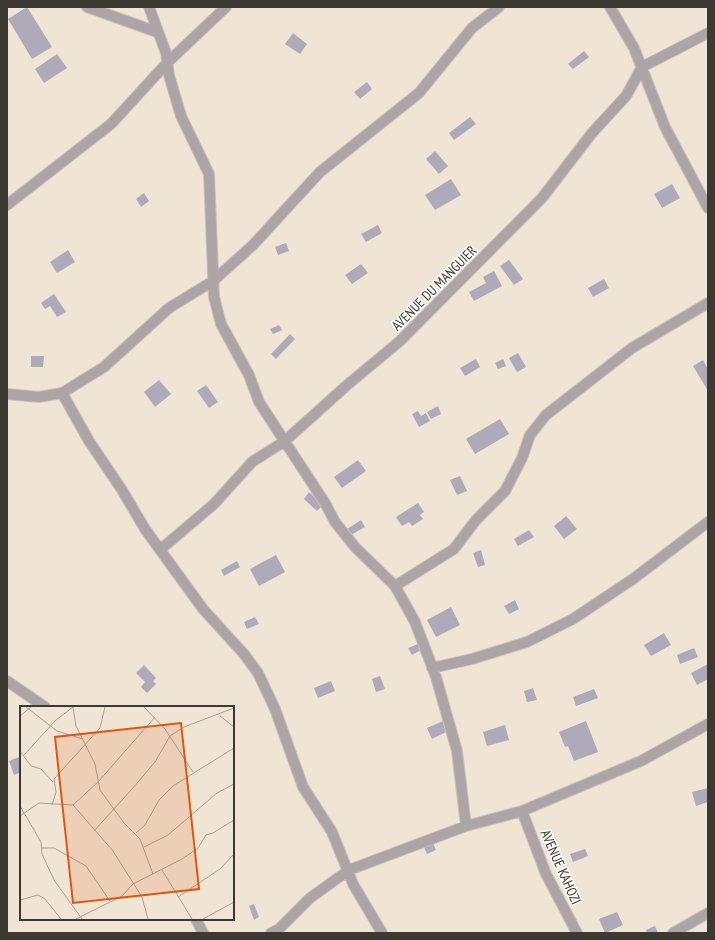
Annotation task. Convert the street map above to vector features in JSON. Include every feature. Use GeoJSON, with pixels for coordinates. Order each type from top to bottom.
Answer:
{"type":"FeatureCollection","features":[{"type":"Feature","properties":{"kind":"street"},"geometry":{"type":"LineString","coordinates":[[87,7],[157,32]]}},
{"type":"Feature","properties":{"kind":"street"},"geometry":{"type":"LineString","coordinates":[[148,7],[166,53],[169,75],[181,116],[209,174],[214,297],[221,324],[249,375],[259,402],[325,503],[335,522],[355,547],[395,586],[415,622],[432,668],[457,751],[466,826]]}},
{"type":"Feature","properties":{"kind":"street"},"geometry":{"type":"LineString","coordinates":[[7,205],[111,124],[167,63],[226,7]]}},
{"type":"Feature","properties":{"kind":"street"},"geometry":{"type":"LineString","coordinates":[[7,394],[39,397],[62,394],[104,367],[168,308],[213,281],[253,245],[320,172],[419,93],[472,28],[499,7]]}},
{"type":"Feature","properties":{"kind":"street"},"geometry":{"type":"LineString","coordinates":[[610,7],[634,48],[665,127],[708,208]]}},
{"type":"Feature","properties":{"kind":"street"},"geometry":{"type":"LineString","coordinates":[[642,67],[708,34]]}},
{"type":"Feature","properties":{"kind":"street","name":"AVENUE DU MANGUIER"},"geometry":{"type":"LineString","coordinates":[[161,549],[214,504],[252,462],[285,441],[346,386],[400,341],[542,198],[592,133],[626,96],[642,67]]}},
{"type":"Feature","properties":{"kind":"street"},"geometry":{"type":"LineString","coordinates":[[395,586],[454,549],[476,520],[505,491],[522,458],[530,435],[546,415],[632,348],[708,303]]}},
{"type":"Feature","properties":{"kind":"street"},"geometry":{"type":"LineString","coordinates":[[62,394],[89,441],[122,490],[145,529],[204,610],[244,654],[258,673],[275,709],[303,787],[332,832],[349,870],[353,884],[382,933]]}},
{"type":"Feature","properties":{"kind":"street"},"geometry":{"type":"LineString","coordinates":[[432,668],[472,659],[527,642],[573,619],[632,579],[708,522]]}},
{"type":"Feature","properties":{"kind":"street"},"geometry":{"type":"LineString","coordinates":[[7,681],[44,706]]}},
{"type":"Feature","properties":{"kind":"street"},"geometry":{"type":"LineString","coordinates":[[271,933],[279,930],[310,898],[349,870],[466,826],[522,811],[641,761],[708,724]]}},
{"type":"Feature","properties":{"kind":"street","name":"AVENUE KAHOZI"},"geometry":{"type":"LineString","coordinates":[[522,811],[546,874],[577,933]]}},
{"type":"Feature","properties":{"kind":"street"},"geometry":{"type":"LineString","coordinates":[[673,933],[708,913]]}},
{"type":"Feature","properties":{"kind":"street"},"geometry":{"type":"LineString","coordinates":[[196,920],[203,933]]}},
{"type":"Feature","properties":{"kind":"building"},"geometry":{"type":"Polygon","coordinates":[[[27,7],[52,47],[32,59],[8,19],[27,7]]]}},
{"type":"Feature","properties":{"kind":"building"},"geometry":{"type":"Polygon","coordinates":[[[293,33],[307,44],[300,54],[285,44],[293,33]]]}},
{"type":"Feature","properties":{"kind":"building"},"geometry":{"type":"Polygon","coordinates":[[[584,51],[589,57],[573,69],[568,64],[584,51]]]}},
{"type":"Feature","properties":{"kind":"building"},"geometry":{"type":"Polygon","coordinates":[[[57,54],[67,68],[44,83],[35,69],[57,54]]]}},
{"type":"Feature","properties":{"kind":"building"},"geometry":{"type":"Polygon","coordinates":[[[367,82],[372,89],[360,99],[354,92],[367,82]]]}},
{"type":"Feature","properties":{"kind":"building"},"geometry":{"type":"Polygon","coordinates":[[[470,117],[476,124],[454,140],[449,133],[470,117]]]}},
{"type":"Feature","properties":{"kind":"building"},"geometry":{"type":"Polygon","coordinates":[[[435,151],[448,166],[439,174],[426,159],[435,151]]]}},
{"type":"Feature","properties":{"kind":"building"},"geometry":{"type":"Polygon","coordinates":[[[451,179],[461,195],[435,210],[425,195],[451,179]]]}},
{"type":"Feature","properties":{"kind":"building"},"geometry":{"type":"Polygon","coordinates":[[[672,184],[680,198],[662,208],[654,194],[672,184]]]}},
{"type":"Feature","properties":{"kind":"building"},"geometry":{"type":"Polygon","coordinates":[[[144,193],[149,201],[141,207],[136,199],[144,193]]]}},
{"type":"Feature","properties":{"kind":"building"},"geometry":{"type":"Polygon","coordinates":[[[378,225],[382,233],[366,242],[361,234],[378,225]]]}},
{"type":"Feature","properties":{"kind":"building"},"geometry":{"type":"Polygon","coordinates":[[[286,243],[289,251],[278,255],[275,247],[286,243]]]}},
{"type":"Feature","properties":{"kind":"building"},"geometry":{"type":"Polygon","coordinates":[[[68,250],[75,262],[57,273],[50,262],[68,250]]]}},
{"type":"Feature","properties":{"kind":"building"},"geometry":{"type":"Polygon","coordinates":[[[509,260],[523,279],[514,285],[500,266],[509,260]]]}},
{"type":"Feature","properties":{"kind":"building"},"geometry":{"type":"Polygon","coordinates":[[[361,264],[368,273],[352,284],[345,275],[361,264]]]}},
{"type":"Feature","properties":{"kind":"building"},"geometry":{"type":"Polygon","coordinates":[[[494,271],[502,286],[474,301],[469,292],[486,283],[483,277],[494,271]]]}},
{"type":"Feature","properties":{"kind":"building"},"geometry":{"type":"Polygon","coordinates":[[[604,279],[609,288],[593,297],[588,288],[604,279]]]}},
{"type":"Feature","properties":{"kind":"building"},"geometry":{"type":"Polygon","coordinates":[[[54,294],[66,312],[57,317],[50,306],[45,309],[41,303],[54,294]]]}},
{"type":"Feature","properties":{"kind":"building"},"geometry":{"type":"Polygon","coordinates":[[[279,325],[282,330],[273,334],[270,329],[279,325]]]}},
{"type":"Feature","properties":{"kind":"building"},"geometry":{"type":"Polygon","coordinates":[[[290,334],[295,339],[276,359],[271,354],[290,334]]]}},
{"type":"Feature","properties":{"kind":"building"},"geometry":{"type":"Polygon","coordinates":[[[518,353],[526,367],[517,372],[509,358],[518,353]]]}},
{"type":"Feature","properties":{"kind":"building"},"geometry":{"type":"Polygon","coordinates":[[[31,356],[44,356],[43,367],[31,367],[31,356]]]}},
{"type":"Feature","properties":{"kind":"building"},"geometry":{"type":"Polygon","coordinates":[[[476,359],[480,367],[465,376],[460,368],[476,359]]]}},
{"type":"Feature","properties":{"kind":"building"},"geometry":{"type":"Polygon","coordinates":[[[503,359],[506,366],[498,369],[495,363],[503,359]]]}},
{"type":"Feature","properties":{"kind":"building"},"geometry":{"type":"Polygon","coordinates":[[[703,360],[708,369],[708,391],[693,366],[703,360]]]}},
{"type":"Feature","properties":{"kind":"building"},"geometry":{"type":"Polygon","coordinates":[[[159,380],[171,394],[155,407],[144,392],[159,380]]]}},
{"type":"Feature","properties":{"kind":"building"},"geometry":{"type":"Polygon","coordinates":[[[206,385],[218,402],[209,408],[197,391],[206,385]]]}},
{"type":"Feature","properties":{"kind":"building"},"geometry":{"type":"Polygon","coordinates":[[[438,406],[441,414],[431,419],[427,412],[438,406]]]}},
{"type":"Feature","properties":{"kind":"building"},"geometry":{"type":"Polygon","coordinates":[[[418,411],[421,416],[426,413],[430,421],[419,427],[412,414],[418,411]]]}},
{"type":"Feature","properties":{"kind":"building"},"geometry":{"type":"Polygon","coordinates":[[[500,419],[509,434],[475,454],[466,439],[500,419]]]}},
{"type":"Feature","properties":{"kind":"building"},"geometry":{"type":"Polygon","coordinates":[[[358,460],[366,471],[342,488],[334,477],[358,460]]]}},
{"type":"Feature","properties":{"kind":"building"},"geometry":{"type":"Polygon","coordinates":[[[460,476],[467,491],[457,495],[450,480],[460,476]]]}},
{"type":"Feature","properties":{"kind":"building"},"geometry":{"type":"Polygon","coordinates":[[[309,492],[323,505],[317,511],[304,499],[309,492]]]}},
{"type":"Feature","properties":{"kind":"building"},"geometry":{"type":"Polygon","coordinates":[[[418,503],[424,512],[420,515],[423,519],[412,526],[409,522],[402,526],[396,517],[418,503]]]}},
{"type":"Feature","properties":{"kind":"building"},"geometry":{"type":"Polygon","coordinates":[[[566,516],[577,529],[564,539],[554,526],[566,516]]]}},
{"type":"Feature","properties":{"kind":"building"},"geometry":{"type":"Polygon","coordinates":[[[361,520],[365,527],[351,535],[347,529],[361,520]]]}},
{"type":"Feature","properties":{"kind":"building"},"geometry":{"type":"Polygon","coordinates":[[[529,530],[534,537],[518,546],[514,539],[529,530]]]}},
{"type":"Feature","properties":{"kind":"building"},"geometry":{"type":"Polygon","coordinates":[[[481,550],[485,565],[478,567],[473,553],[481,550]]]}},
{"type":"Feature","properties":{"kind":"building"},"geometry":{"type":"Polygon","coordinates":[[[276,555],[285,572],[259,586],[250,569],[276,555]]]}},
{"type":"Feature","properties":{"kind":"building"},"geometry":{"type":"Polygon","coordinates":[[[237,561],[240,567],[224,576],[221,570],[237,561]]]}},
{"type":"Feature","properties":{"kind":"building"},"geometry":{"type":"Polygon","coordinates":[[[515,600],[519,609],[509,614],[504,606],[515,600]]]}},
{"type":"Feature","properties":{"kind":"building"},"geometry":{"type":"Polygon","coordinates":[[[451,607],[460,625],[436,637],[427,620],[451,607]]]}},
{"type":"Feature","properties":{"kind":"building"},"geometry":{"type":"Polygon","coordinates":[[[255,617],[259,624],[247,629],[244,622],[255,617]]]}},
{"type":"Feature","properties":{"kind":"building"},"geometry":{"type":"Polygon","coordinates":[[[664,633],[671,645],[651,656],[644,645],[664,633]]]}},
{"type":"Feature","properties":{"kind":"building"},"geometry":{"type":"Polygon","coordinates":[[[418,644],[421,650],[412,655],[408,648],[418,644]]]}},
{"type":"Feature","properties":{"kind":"building"},"geometry":{"type":"Polygon","coordinates":[[[694,648],[698,657],[680,664],[677,655],[694,648]]]}},
{"type":"Feature","properties":{"kind":"building"},"geometry":{"type":"Polygon","coordinates":[[[708,664],[708,679],[697,685],[691,673],[708,664]]]}},
{"type":"Feature","properties":{"kind":"building"},"geometry":{"type":"Polygon","coordinates":[[[144,665],[156,678],[153,681],[156,684],[147,693],[141,687],[145,682],[136,673],[144,665]]]}},
{"type":"Feature","properties":{"kind":"building"},"geometry":{"type":"Polygon","coordinates":[[[380,676],[385,689],[376,692],[372,679],[380,676]]]}},
{"type":"Feature","properties":{"kind":"building"},"geometry":{"type":"Polygon","coordinates":[[[331,681],[335,691],[318,698],[314,688],[331,681]]]}},
{"type":"Feature","properties":{"kind":"building"},"geometry":{"type":"Polygon","coordinates":[[[533,688],[537,700],[527,702],[524,691],[533,688]]]}},
{"type":"Feature","properties":{"kind":"building"},"geometry":{"type":"Polygon","coordinates":[[[594,689],[598,698],[576,706],[573,697],[594,689]]]}},
{"type":"Feature","properties":{"kind":"building"},"geometry":{"type":"Polygon","coordinates":[[[443,721],[448,731],[432,739],[427,728],[443,721]]]}},
{"type":"Feature","properties":{"kind":"building"},"geometry":{"type":"Polygon","coordinates":[[[586,721],[598,752],[574,761],[568,746],[565,747],[559,732],[586,721]]]}},
{"type":"Feature","properties":{"kind":"building"},"geometry":{"type":"Polygon","coordinates":[[[505,725],[509,740],[487,746],[483,732],[505,725]]]}},
{"type":"Feature","properties":{"kind":"building"},"geometry":{"type":"Polygon","coordinates":[[[19,757],[20,772],[14,775],[9,761],[19,757]]]}},
{"type":"Feature","properties":{"kind":"building"},"geometry":{"type":"Polygon","coordinates":[[[708,788],[708,802],[696,806],[692,792],[708,788]]]}},
{"type":"Feature","properties":{"kind":"building"},"geometry":{"type":"Polygon","coordinates":[[[432,841],[436,850],[427,854],[423,845],[432,841]]]}},
{"type":"Feature","properties":{"kind":"building"},"geometry":{"type":"Polygon","coordinates":[[[585,849],[588,856],[573,862],[570,854],[585,849]]]}},
{"type":"Feature","properties":{"kind":"building"},"geometry":{"type":"Polygon","coordinates":[[[254,904],[259,917],[254,920],[249,906],[254,904]]]}},
{"type":"Feature","properties":{"kind":"building"},"geometry":{"type":"Polygon","coordinates":[[[617,912],[623,925],[605,933],[599,919],[617,912]]]}},
{"type":"Feature","properties":{"kind":"building"},"geometry":{"type":"Polygon","coordinates":[[[655,926],[658,933],[647,933],[646,930],[655,926]]]}}]}
